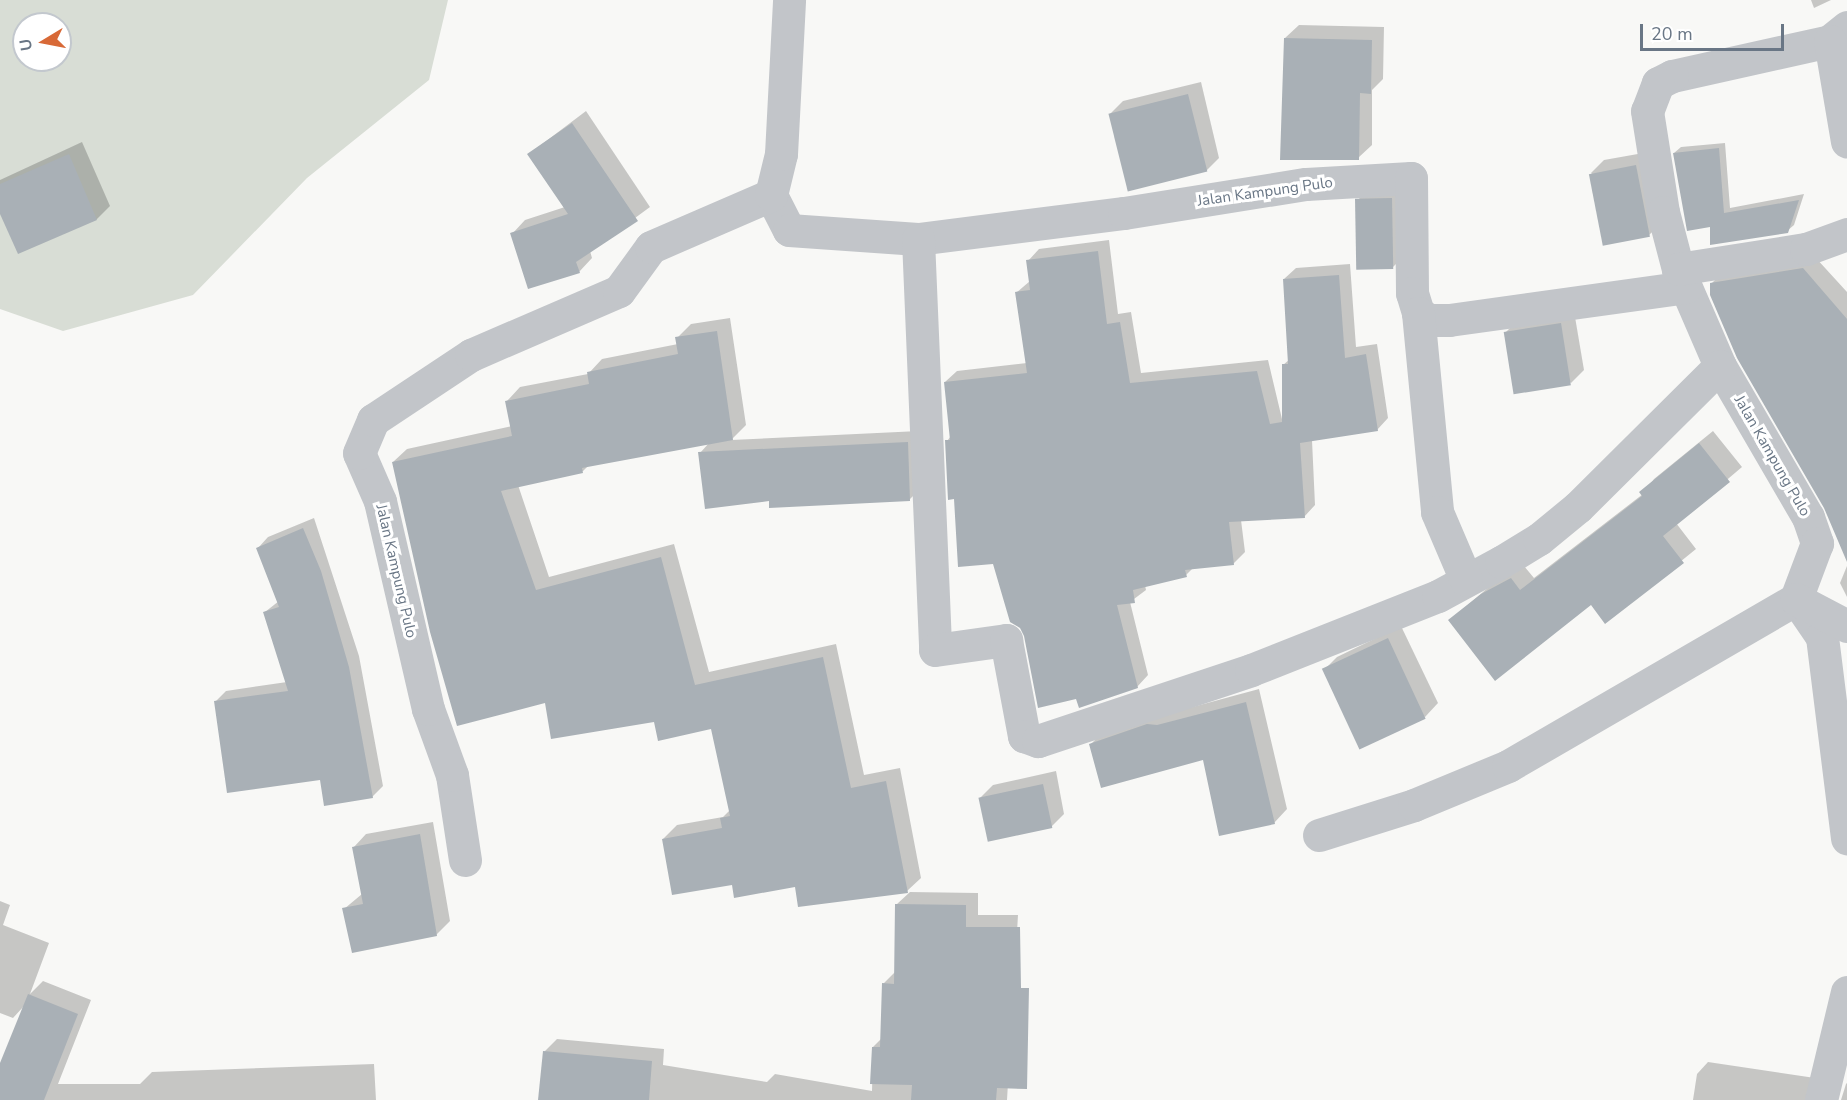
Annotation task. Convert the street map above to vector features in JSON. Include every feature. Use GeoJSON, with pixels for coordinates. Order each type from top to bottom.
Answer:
{"type":"FeatureCollection","features":[{"type":"Feature","properties":{"kind":"street"},"geometry":{"type":"LineString","coordinates":[[771,195],[781,154],[789,0]]}},
{"type":"Feature","properties":{"kind":"street"},"geometry":{"type":"LineString","coordinates":[[1838,34],[1847,142]]}},
{"type":"Feature","properties":{"kind":"street","name":"Jalan Kampung Pulo"},"geometry":{"type":"LineString","coordinates":[[1796,599],[1817,543],[1808,517],[1720,366],[1682,278],[1664,212],[1647,111],[1658,83],[1672,75],[1838,34]]}},
{"type":"Feature","properties":{"kind":"street","name":"Jalan Kampung Pulo"},"geometry":{"type":"LineString","coordinates":[[465,860],[452,775],[428,709],[380,501],[359,453],[373,420],[471,356],[619,291],[651,246],[771,195],[789,230],[918,239],[1124,213],[1306,184],[1411,178],[1412,293],[1418,313]]}},
{"type":"Feature","properties":{"kind":"street"},"geometry":{"type":"LineString","coordinates":[[1418,313],[1429,320],[1449,320],[1682,278],[1806,249],[1847,234]]}},
{"type":"Feature","properties":{"kind":"street"},"geometry":{"type":"LineString","coordinates":[[918,239],[935,650],[1006,640],[1024,736],[1038,741],[1251,670],[1438,596],[1539,539],[1578,507],[1720,366]]}},
{"type":"Feature","properties":{"kind":"street"},"geometry":{"type":"LineString","coordinates":[[1418,313],[1437,512],[1466,580]]}},
{"type":"Feature","properties":{"kind":"street"},"geometry":{"type":"LineString","coordinates":[[1796,599],[1847,626]]}},
{"type":"Feature","properties":{"kind":"street"},"geometry":{"type":"LineString","coordinates":[[1319,835],[1414,805],[1508,766],[1796,599]]}},
{"type":"Feature","properties":{"kind":"street"},"geometry":{"type":"LineString","coordinates":[[1796,599],[1822,637],[1847,838]]}},
{"type":"Feature","properties":{"kind":"street"},"geometry":{"type":"LineString","coordinates":[[1821,1100],[1845,1009]]}},
{"type":"Feature","properties":{"kind":"shaded area"},"geometry":{"type":"Polygon","coordinates":[[[0,0],[448,0],[429,80],[307,178],[193,295],[63,331],[0,309],[0,0]]]}},
{"type":"Feature","properties":{"kind":"building"},"geometry":{"type":"Polygon","coordinates":[[[1284,38],[1372,40],[1371,94],[1360,93],[1359,160],[1280,160],[1284,38]]]}},
{"type":"Feature","properties":{"kind":"building"},"geometry":{"type":"Polygon","coordinates":[[[1188,94],[1207,172],[1128,191],[1108,114],[1188,94]]]}},
{"type":"Feature","properties":{"kind":"building"},"geometry":{"type":"Polygon","coordinates":[[[572,123],[638,221],[576,262],[580,273],[528,289],[510,233],[568,214],[527,154],[572,123]]]}},
{"type":"Feature","properties":{"kind":"building"},"geometry":{"type":"Polygon","coordinates":[[[1719,148],[1724,213],[1799,200],[1788,233],[1710,245],[1710,227],[1687,231],[1673,153],[1719,148]]]}},
{"type":"Feature","properties":{"kind":"building"},"geometry":{"type":"Polygon","coordinates":[[[69,154],[97,220],[18,254],[0,214],[0,184],[69,154]]]}},
{"type":"Feature","properties":{"kind":"building"},"geometry":{"type":"Polygon","coordinates":[[[1636,165],[1650,237],[1603,246],[1589,174],[1636,165]]]}},
{"type":"Feature","properties":{"kind":"building"},"geometry":{"type":"Polygon","coordinates":[[[1392,198],[1393,269],[1356,270],[1355,199],[1392,198]]]}},
{"type":"Feature","properties":{"kind":"building"},"geometry":{"type":"Polygon","coordinates":[[[1098,251],[1107,324],[1120,322],[1130,383],[1257,371],[1270,424],[1282,422],[1282,364],[1288,364],[1283,279],[1339,275],[1345,358],[1366,354],[1378,431],[1300,443],[1305,518],[1229,522],[1234,565],[1185,570],[1187,577],[1133,590],[1135,603],[1117,605],[1138,688],[1079,708],[1076,699],[1038,708],[1024,636],[1020,628],[1010,622],[993,564],[958,567],[954,499],[948,500],[945,440],[950,440],[944,382],[1027,373],[1015,292],[1030,290],[1026,260],[1098,251]]]}},
{"type":"Feature","properties":{"kind":"building"},"geometry":{"type":"Polygon","coordinates":[[[1803,268],[1847,319],[1847,562],[1824,508],[1737,358],[1710,295],[1710,283],[1803,268]]]}},
{"type":"Feature","properties":{"kind":"building"},"geometry":{"type":"Polygon","coordinates":[[[1561,323],[1571,385],[1514,394],[1504,332],[1561,323]]]}},
{"type":"Feature","properties":{"kind":"building"},"geometry":{"type":"Polygon","coordinates":[[[717,331],[733,440],[582,468],[583,473],[501,491],[536,590],[661,557],[695,685],[823,657],[851,788],[886,781],[908,893],[798,907],[795,887],[734,898],[732,885],[672,895],[662,839],[722,828],[720,818],[730,816],[711,729],[658,741],[654,722],[551,739],[545,703],[457,726],[430,632],[392,462],[512,436],[505,401],[589,384],[587,372],[678,354],[675,337],[717,331]]]}},
{"type":"Feature","properties":{"kind":"building"},"geometry":{"type":"Polygon","coordinates":[[[908,442],[910,501],[769,508],[769,501],[705,509],[698,452],[908,442]]]}},
{"type":"Feature","properties":{"kind":"building"},"geometry":{"type":"Polygon","coordinates":[[[1699,443],[1730,482],[1663,536],[1684,563],[1605,624],[1591,605],[1495,681],[1448,620],[1481,594],[1511,578],[1520,590],[1642,496],[1639,492],[1699,443]]]}},
{"type":"Feature","properties":{"kind":"building"},"geometry":{"type":"Polygon","coordinates":[[[303,528],[321,571],[349,667],[373,798],[324,806],[320,780],[227,793],[214,701],[288,691],[263,612],[279,607],[256,548],[303,528]]]}},
{"type":"Feature","properties":{"kind":"building"},"geometry":{"type":"Polygon","coordinates":[[[1388,638],[1426,719],[1359,750],[1322,669],[1388,638]]]}},
{"type":"Feature","properties":{"kind":"building"},"geometry":{"type":"Polygon","coordinates":[[[1246,702],[1275,824],[1219,836],[1203,760],[1101,788],[1089,744],[1147,724],[1157,725],[1246,702]]]}},
{"type":"Feature","properties":{"kind":"building"},"geometry":{"type":"Polygon","coordinates":[[[1043,784],[1052,828],[988,842],[978,798],[1043,784]]]}},
{"type":"Feature","properties":{"kind":"building"},"geometry":{"type":"Polygon","coordinates":[[[420,834],[437,936],[352,953],[342,908],[363,904],[352,847],[420,834]]]}},
{"type":"Feature","properties":{"kind":"building"},"geometry":{"type":"Polygon","coordinates":[[[895,904],[966,905],[966,927],[1020,927],[1021,988],[1029,988],[1027,1089],[997,1088],[996,1100],[911,1100],[912,1085],[870,1084],[872,1047],[880,1047],[882,983],[894,984],[895,904]]]}},
{"type":"Feature","properties":{"kind":"building"},"geometry":{"type":"Polygon","coordinates":[[[28,994],[78,1014],[44,1100],[0,1100],[0,1063],[28,994]]]}},
{"type":"Feature","properties":{"kind":"building"},"geometry":{"type":"Polygon","coordinates":[[[543,1051],[652,1061],[649,1100],[538,1100],[543,1051]]]}}]}
